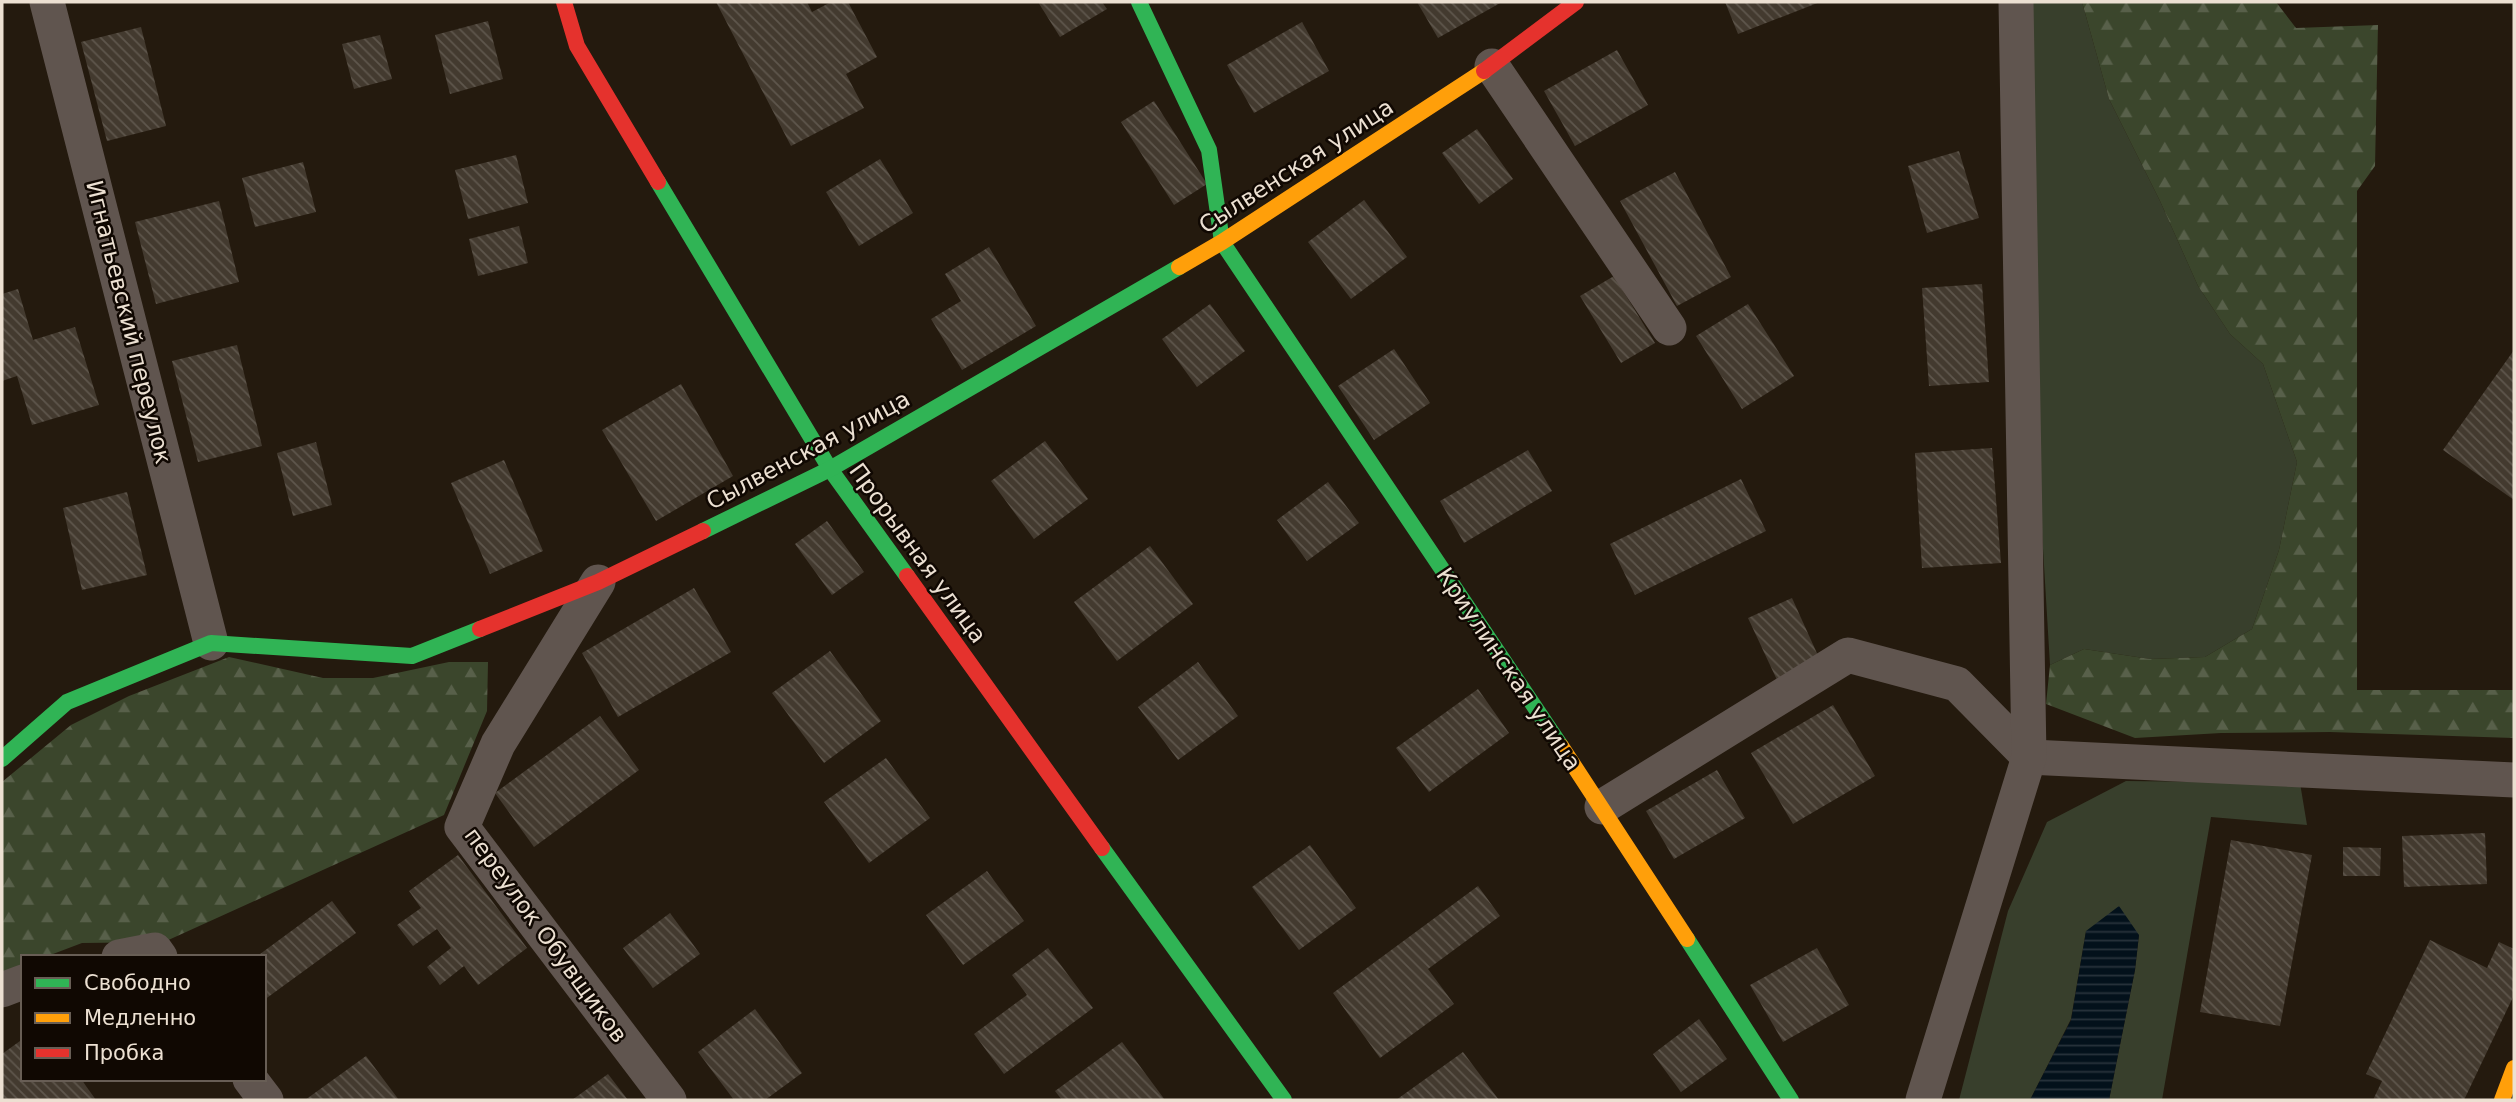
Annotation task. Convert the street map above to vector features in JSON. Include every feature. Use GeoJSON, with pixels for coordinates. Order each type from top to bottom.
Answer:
{"type":"FeatureCollection","features":[{"type":"Feature","properties":{"kind":"street","name":"Игнатьевский переулок"},"geometry":{"type":"LineString","coordinates":[[47,2],[211,643]]}},
{"type":"Feature","properties":{"kind":"street","name":"Прорывная улица"},"geometry":{"type":"LineString","coordinates":[[564,2],[577,46],[830,469],[1284,1100]]}},
{"type":"Feature","properties":{"kind":"street"},"geometry":{"type":"LineString","coordinates":[[1139,2],[1209,150],[1222,242]]}},
{"type":"Feature","properties":{"kind":"street","name":"Сылвенская улица"},"geometry":{"type":"LineString","coordinates":[[2,759],[67,702],[211,643],[412,656],[598,582],[830,469],[1222,242],[1492,66],[1576,2]]}},
{"type":"Feature","properties":{"kind":"street"},"geometry":{"type":"LineString","coordinates":[[1923,1100],[2029,757],[2016,2]]}},
{"type":"Feature","properties":{"kind":"street"},"geometry":{"type":"LineString","coordinates":[[1492,66],[1670,328]]}},
{"type":"Feature","properties":{"kind":"street","name":"Криулинская улица"},"geometry":{"type":"LineString","coordinates":[[1222,242],[1602,807],[1791,1100]]}},
{"type":"Feature","properties":{"kind":"street","name":"переулок Обувщиков"},"geometry":{"type":"LineString","coordinates":[[598,582],[498,744],[462,827],[668,1100]]}},
{"type":"Feature","properties":{"kind":"street"},"geometry":{"type":"LineString","coordinates":[[1602,807],[1848,655],[1957,684],[2029,757],[2514,780]]}},
{"type":"Feature","properties":{"kind":"street"},"geometry":{"type":"LineString","coordinates":[[129,955],[155,950],[159,955]]}},
{"type":"Feature","properties":{"kind":"street"},"geometry":{"type":"LineString","coordinates":[[2,990],[21,983]]}},
{"type":"Feature","properties":{"kind":"street"},"geometry":{"type":"LineString","coordinates":[[2502,1100],[2514,1068]]}},
{"type":"Feature","properties":{"kind":"street"},"geometry":{"type":"LineString","coordinates":[[252,1081],[266,1100]]}},
{"type":"Feature","properties":{"kind":"green space"},"geometry":{"type":"Polygon","coordinates":[[[2032,2],[2082,2],[2109,99],[2160,201],[2198,286],[2230,334],[2263,364],[2297,462],[2279,550],[2252,629],[2205,657],[2150,659],[2084,649],[2050,665],[2037,449],[2032,2]]]}},
{"type":"Feature","properties":{"kind":"green space"},"geometry":{"type":"Polygon","coordinates":[[[2082,2],[2276,2],[2296,28],[2378,25],[2375,166],[2357,191],[2357,690],[2514,690],[2514,738],[2330,732],[2221,733],[2135,738],[2046,704],[2050,665],[2084,649],[2150,659],[2205,657],[2252,629],[2279,550],[2297,462],[2263,364],[2230,334],[2198,286],[2160,201],[2109,99],[2082,2]]]}},
{"type":"Feature","properties":{"kind":"green space"},"geometry":{"type":"Polygon","coordinates":[[[229,657],[323,678],[373,678],[449,662],[488,662],[487,711],[444,815],[164,942],[82,943],[50,955],[21,955],[21,966],[2,972],[2,782],[71,725],[129,696],[229,657]]]}},
{"type":"Feature","properties":{"kind":"green space"},"geometry":{"type":"Polygon","coordinates":[[[2126,781],[2300,783],[2307,825],[2211,817],[2162,1100],[2109,1100],[2135,970],[2139,935],[2086,931],[2071,1019],[2030,1100],[1959,1100],[2008,911],[2047,822],[2126,781]]]}},
{"type":"Feature","properties":{"kind":"water"},"geometry":{"type":"Polygon","coordinates":[[[2119,906],[2139,935],[2135,970],[2109,1100],[2030,1100],[2071,1020],[2086,931],[2119,906]]]}},
{"type":"Feature","properties":{"kind":"building"},"geometry":{"type":"Polygon","coordinates":[[[716,2],[807,2],[812,12],[831,2],[848,2],[877,57],[846,74],[864,108],[791,146],[716,2]]]}},
{"type":"Feature","properties":{"kind":"building"},"geometry":{"type":"Polygon","coordinates":[[[1038,2],[1102,2],[1107,9],[1060,37],[1038,2]]]}},
{"type":"Feature","properties":{"kind":"building"},"geometry":{"type":"Polygon","coordinates":[[[1417,2],[1502,2],[1438,38],[1417,2]]]}},
{"type":"Feature","properties":{"kind":"building"},"geometry":{"type":"Polygon","coordinates":[[[1725,2],[1820,2],[1738,34],[1725,2]]]}},
{"type":"Feature","properties":{"kind":"building"},"geometry":{"type":"Polygon","coordinates":[[[488,21],[503,79],[450,94],[435,35],[488,21]]]}},
{"type":"Feature","properties":{"kind":"building"},"geometry":{"type":"Polygon","coordinates":[[[1302,22],[1329,71],[1254,113],[1227,65],[1302,22]]]}},
{"type":"Feature","properties":{"kind":"building"},"geometry":{"type":"Polygon","coordinates":[[[141,27],[166,126],[107,141],[81,42],[141,27]]]}},
{"type":"Feature","properties":{"kind":"building"},"geometry":{"type":"Polygon","coordinates":[[[380,35],[392,79],[354,89],[342,44],[380,35]]]}},
{"type":"Feature","properties":{"kind":"building"},"geometry":{"type":"Polygon","coordinates":[[[1617,50],[1648,105],[1575,146],[1544,91],[1617,50]]]}},
{"type":"Feature","properties":{"kind":"building"},"geometry":{"type":"Polygon","coordinates":[[[1154,101],[1207,184],[1174,205],[1121,122],[1154,101]]]}},
{"type":"Feature","properties":{"kind":"building"},"geometry":{"type":"Polygon","coordinates":[[[1477,129],[1513,179],[1479,204],[1442,153],[1477,129]]]}},
{"type":"Feature","properties":{"kind":"building"},"geometry":{"type":"Polygon","coordinates":[[[1959,151],[1979,218],[1927,233],[1908,166],[1959,151]]]}},
{"type":"Feature","properties":{"kind":"building"},"geometry":{"type":"Polygon","coordinates":[[[516,155],[528,203],[468,219],[455,170],[516,155]]]}},
{"type":"Feature","properties":{"kind":"building"},"geometry":{"type":"Polygon","coordinates":[[[880,159],[913,213],[859,246],[826,192],[880,159]]]}},
{"type":"Feature","properties":{"kind":"building"},"geometry":{"type":"Polygon","coordinates":[[[303,162],[316,212],[255,227],[242,178],[303,162]]]}},
{"type":"Feature","properties":{"kind":"building"},"geometry":{"type":"Polygon","coordinates":[[[1675,172],[1731,277],[1677,306],[1620,201],[1675,172]]]}},
{"type":"Feature","properties":{"kind":"building"},"geometry":{"type":"Polygon","coordinates":[[[1364,200],[1407,257],[1351,299],[1308,242],[1364,200]]]}},
{"type":"Feature","properties":{"kind":"building"},"geometry":{"type":"Polygon","coordinates":[[[219,201],[239,282],[156,304],[135,222],[219,201]]]}},
{"type":"Feature","properties":{"kind":"building"},"geometry":{"type":"Polygon","coordinates":[[[519,226],[528,263],[478,276],[469,239],[519,226]]]}},
{"type":"Feature","properties":{"kind":"building"},"geometry":{"type":"Polygon","coordinates":[[[989,247],[1036,326],[962,370],[931,319],[961,301],[945,274],[989,247]]]}},
{"type":"Feature","properties":{"kind":"building"},"geometry":{"type":"Polygon","coordinates":[[[1614,276],[1655,343],[1621,363],[1580,296],[1614,276]]]}},
{"type":"Feature","properties":{"kind":"building"},"geometry":{"type":"Polygon","coordinates":[[[1982,284],[1989,382],[1929,386],[1922,288],[1982,284]]]}},
{"type":"Feature","properties":{"kind":"building"},"geometry":{"type":"Polygon","coordinates":[[[18,289],[33,340],[75,327],[99,405],[32,425],[17,376],[2,381],[2,294],[18,289]]]}},
{"type":"Feature","properties":{"kind":"building"},"geometry":{"type":"Polygon","coordinates":[[[1210,304],[1245,351],[1197,387],[1162,339],[1210,304]]]}},
{"type":"Feature","properties":{"kind":"building"},"geometry":{"type":"Polygon","coordinates":[[[1748,304],[1794,376],[1742,409],[1696,336],[1748,304]]]}},
{"type":"Feature","properties":{"kind":"building"},"geometry":{"type":"Polygon","coordinates":[[[237,345],[262,446],[198,462],[172,361],[237,345]]]}},
{"type":"Feature","properties":{"kind":"building"},"geometry":{"type":"Polygon","coordinates":[[[1394,349],[1430,403],[1374,440],[1338,386],[1394,349]]]}},
{"type":"Feature","properties":{"kind":"building"},"geometry":{"type":"Polygon","coordinates":[[[2514,350],[2514,500],[2443,450],[2514,350]]]}},
{"type":"Feature","properties":{"kind":"building"},"geometry":{"type":"Polygon","coordinates":[[[681,384],[733,476],[656,521],[602,430],[681,384]]]}},
{"type":"Feature","properties":{"kind":"building"},"geometry":{"type":"Polygon","coordinates":[[[1045,441],[1088,499],[1034,539],[991,481],[1045,441]]]}},
{"type":"Feature","properties":{"kind":"building"},"geometry":{"type":"Polygon","coordinates":[[[316,442],[332,505],[293,516],[277,453],[316,442]]]}},
{"type":"Feature","properties":{"kind":"building"},"geometry":{"type":"Polygon","coordinates":[[[1992,448],[2001,563],[1922,568],[1915,453],[1992,448]]]}},
{"type":"Feature","properties":{"kind":"building"},"geometry":{"type":"Polygon","coordinates":[[[1528,450],[1552,491],[1464,543],[1440,501],[1528,450]]]}},
{"type":"Feature","properties":{"kind":"building"},"geometry":{"type":"Polygon","coordinates":[[[504,460],[543,551],[490,574],[451,483],[504,460]]]}},
{"type":"Feature","properties":{"kind":"building"},"geometry":{"type":"Polygon","coordinates":[[[1741,479],[1766,531],[1635,595],[1610,544],[1741,479]]]}},
{"type":"Feature","properties":{"kind":"building"},"geometry":{"type":"Polygon","coordinates":[[[1328,482],[1359,523],[1307,561],[1277,520],[1328,482]]]}},
{"type":"Feature","properties":{"kind":"building"},"geometry":{"type":"Polygon","coordinates":[[[127,492],[147,575],[82,590],[63,508],[127,492]]]}},
{"type":"Feature","properties":{"kind":"building"},"geometry":{"type":"Polygon","coordinates":[[[827,521],[864,572],[832,595],[795,544],[827,521]]]}},
{"type":"Feature","properties":{"kind":"building"},"geometry":{"type":"Polygon","coordinates":[[[1150,546],[1193,604],[1117,661],[1074,602],[1150,546]]]}},
{"type":"Feature","properties":{"kind":"building"},"geometry":{"type":"Polygon","coordinates":[[[694,588],[731,652],[618,717],[582,653],[694,588]]]}},
{"type":"Feature","properties":{"kind":"building"},"geometry":{"type":"Polygon","coordinates":[[[1792,598],[1820,660],[1777,680],[1748,618],[1792,598]]]}},
{"type":"Feature","properties":{"kind":"building"},"geometry":{"type":"Polygon","coordinates":[[[830,651],[881,721],[824,763],[772,693],[830,651]]]}},
{"type":"Feature","properties":{"kind":"building"},"geometry":{"type":"Polygon","coordinates":[[[1198,662],[1238,716],[1178,760],[1138,707],[1198,662]]]}},
{"type":"Feature","properties":{"kind":"building"},"geometry":{"type":"Polygon","coordinates":[[[1478,689],[1509,733],[1429,792],[1396,748],[1478,689]]]}},
{"type":"Feature","properties":{"kind":"building"},"geometry":{"type":"Polygon","coordinates":[[[1833,705],[1875,776],[1793,824],[1751,753],[1833,705]]]}},
{"type":"Feature","properties":{"kind":"building"},"geometry":{"type":"Polygon","coordinates":[[[600,716],[639,770],[534,847],[495,793],[600,716]]]}},
{"type":"Feature","properties":{"kind":"building"},"geometry":{"type":"Polygon","coordinates":[[[886,758],[930,818],[869,863],[824,802],[886,758]]]}},
{"type":"Feature","properties":{"kind":"building"},"geometry":{"type":"Polygon","coordinates":[[[1717,770],[1745,818],[1674,859],[1646,811],[1717,770]]]}},
{"type":"Feature","properties":{"kind":"building"},"geometry":{"type":"Polygon","coordinates":[[[2485,833],[2487,884],[2404,887],[2402,836],[2485,833]]]}},
{"type":"Feature","properties":{"kind":"building"},"geometry":{"type":"Polygon","coordinates":[[[2231,840],[2312,855],[2280,1026],[2200,1012],[2231,840]]]}},
{"type":"Feature","properties":{"kind":"building"},"geometry":{"type":"Polygon","coordinates":[[[1310,845],[1356,908],[1299,950],[1252,887],[1310,845]]]}},
{"type":"Feature","properties":{"kind":"building"},"geometry":{"type":"Polygon","coordinates":[[[2343,847],[2381,848],[2380,876],[2343,876],[2343,847]]]}},
{"type":"Feature","properties":{"kind":"building"},"geometry":{"type":"Polygon","coordinates":[[[458,855],[527,948],[478,985],[464,966],[440,985],[427,967],[451,948],[437,929],[413,946],[397,925],[421,908],[409,891],[458,855]]]}},
{"type":"Feature","properties":{"kind":"building"},"geometry":{"type":"Polygon","coordinates":[[[987,871],[1024,921],[963,965],[926,915],[987,871]]]}},
{"type":"Feature","properties":{"kind":"building"},"geometry":{"type":"Polygon","coordinates":[[[1478,886],[1500,916],[1428,969],[1454,1004],[1380,1058],[1333,993],[1478,886]]]}},
{"type":"Feature","properties":{"kind":"building"},"geometry":{"type":"Polygon","coordinates":[[[332,901],[356,933],[266,999],[266,955],[259,955],[332,901]]]}},
{"type":"Feature","properties":{"kind":"building"},"geometry":{"type":"Polygon","coordinates":[[[670,913],[700,954],[653,988],[623,948],[670,913]]]}},
{"type":"Feature","properties":{"kind":"building"},"geometry":{"type":"Polygon","coordinates":[[[2430,940],[2487,968],[2499,942],[2514,949],[2514,995],[2464,1100],[2373,1100],[2382,1081],[2366,1074],[2430,940]]]}},
{"type":"Feature","properties":{"kind":"building"},"geometry":{"type":"Polygon","coordinates":[[[1048,948],[1093,1008],[1004,1074],[974,1034],[1027,995],[1012,975],[1048,948]]]}},
{"type":"Feature","properties":{"kind":"building"},"geometry":{"type":"Polygon","coordinates":[[[1817,948],[1849,1005],[1783,1042],[1750,985],[1817,948]]]}},
{"type":"Feature","properties":{"kind":"building"},"geometry":{"type":"Polygon","coordinates":[[[755,1009],[802,1073],[765,1100],[734,1100],[698,1052],[755,1009]]]}},
{"type":"Feature","properties":{"kind":"building"},"geometry":{"type":"Polygon","coordinates":[[[1699,1019],[1727,1059],[1681,1092],[1653,1054],[1699,1019]]]}},
{"type":"Feature","properties":{"kind":"building"},"geometry":{"type":"Polygon","coordinates":[[[20,1041],[21,1081],[82,1081],[96,1100],[2,1100],[2,1054],[20,1041]]]}},
{"type":"Feature","properties":{"kind":"building"},"geometry":{"type":"Polygon","coordinates":[[[1122,1042],[1165,1100],[1062,1100],[1055,1091],[1122,1042]]]}},
{"type":"Feature","properties":{"kind":"building"},"geometry":{"type":"Polygon","coordinates":[[[1463,1052],[1499,1100],[1396,1100],[1463,1052]]]}},
{"type":"Feature","properties":{"kind":"building"},"geometry":{"type":"Polygon","coordinates":[[[366,1056],[399,1100],[305,1100],[366,1056]]]}},
{"type":"Feature","properties":{"kind":"building"},"geometry":{"type":"Polygon","coordinates":[[[608,1074],[628,1100],[572,1100],[608,1074]]]}},
{"type":"Feature","properties":{"kind":"traffic: fast"},"geometry":{"type":"LineString","coordinates":[[1139,2],[1209,150],[1222,242],[1561,746]]}},
{"type":"Feature","properties":{"kind":"traffic: fast"},"geometry":{"type":"LineString","coordinates":[[658,182],[830,469],[907,576]]}},
{"type":"Feature","properties":{"kind":"traffic: fast"},"geometry":{"type":"LineString","coordinates":[[703,531],[830,469],[1179,267]]}},
{"type":"Feature","properties":{"kind":"traffic: fast"},"geometry":{"type":"LineString","coordinates":[[2,759],[67,702],[211,643],[412,656],[480,629]]}},
{"type":"Feature","properties":{"kind":"traffic: fast"},"geometry":{"type":"LineString","coordinates":[[1102,848],[1284,1100]]}},
{"type":"Feature","properties":{"kind":"traffic: fast"},"geometry":{"type":"LineString","coordinates":[[1687,939],[1791,1100]]}},
{"type":"Feature","properties":{"kind":"traffic: slow"},"geometry":{"type":"LineString","coordinates":[[1179,267],[1222,242],[1484,71]]}},
{"type":"Feature","properties":{"kind":"traffic: slow"},"geometry":{"type":"LineString","coordinates":[[1561,746],[1687,939]]}},
{"type":"Feature","properties":{"kind":"traffic: slow"},"geometry":{"type":"LineString","coordinates":[[2502,1100],[2514,1068]]}},
{"type":"Feature","properties":{"kind":"traffic: jam"},"geometry":{"type":"LineString","coordinates":[[564,2],[577,46],[658,182]]}},
{"type":"Feature","properties":{"kind":"traffic: jam"},"geometry":{"type":"LineString","coordinates":[[1484,71],[1576,2]]}},
{"type":"Feature","properties":{"kind":"traffic: jam"},"geometry":{"type":"LineString","coordinates":[[480,629],[598,582],[703,531]]}},
{"type":"Feature","properties":{"kind":"traffic: jam"},"geometry":{"type":"LineString","coordinates":[[907,576],[1102,848]]}}]}
